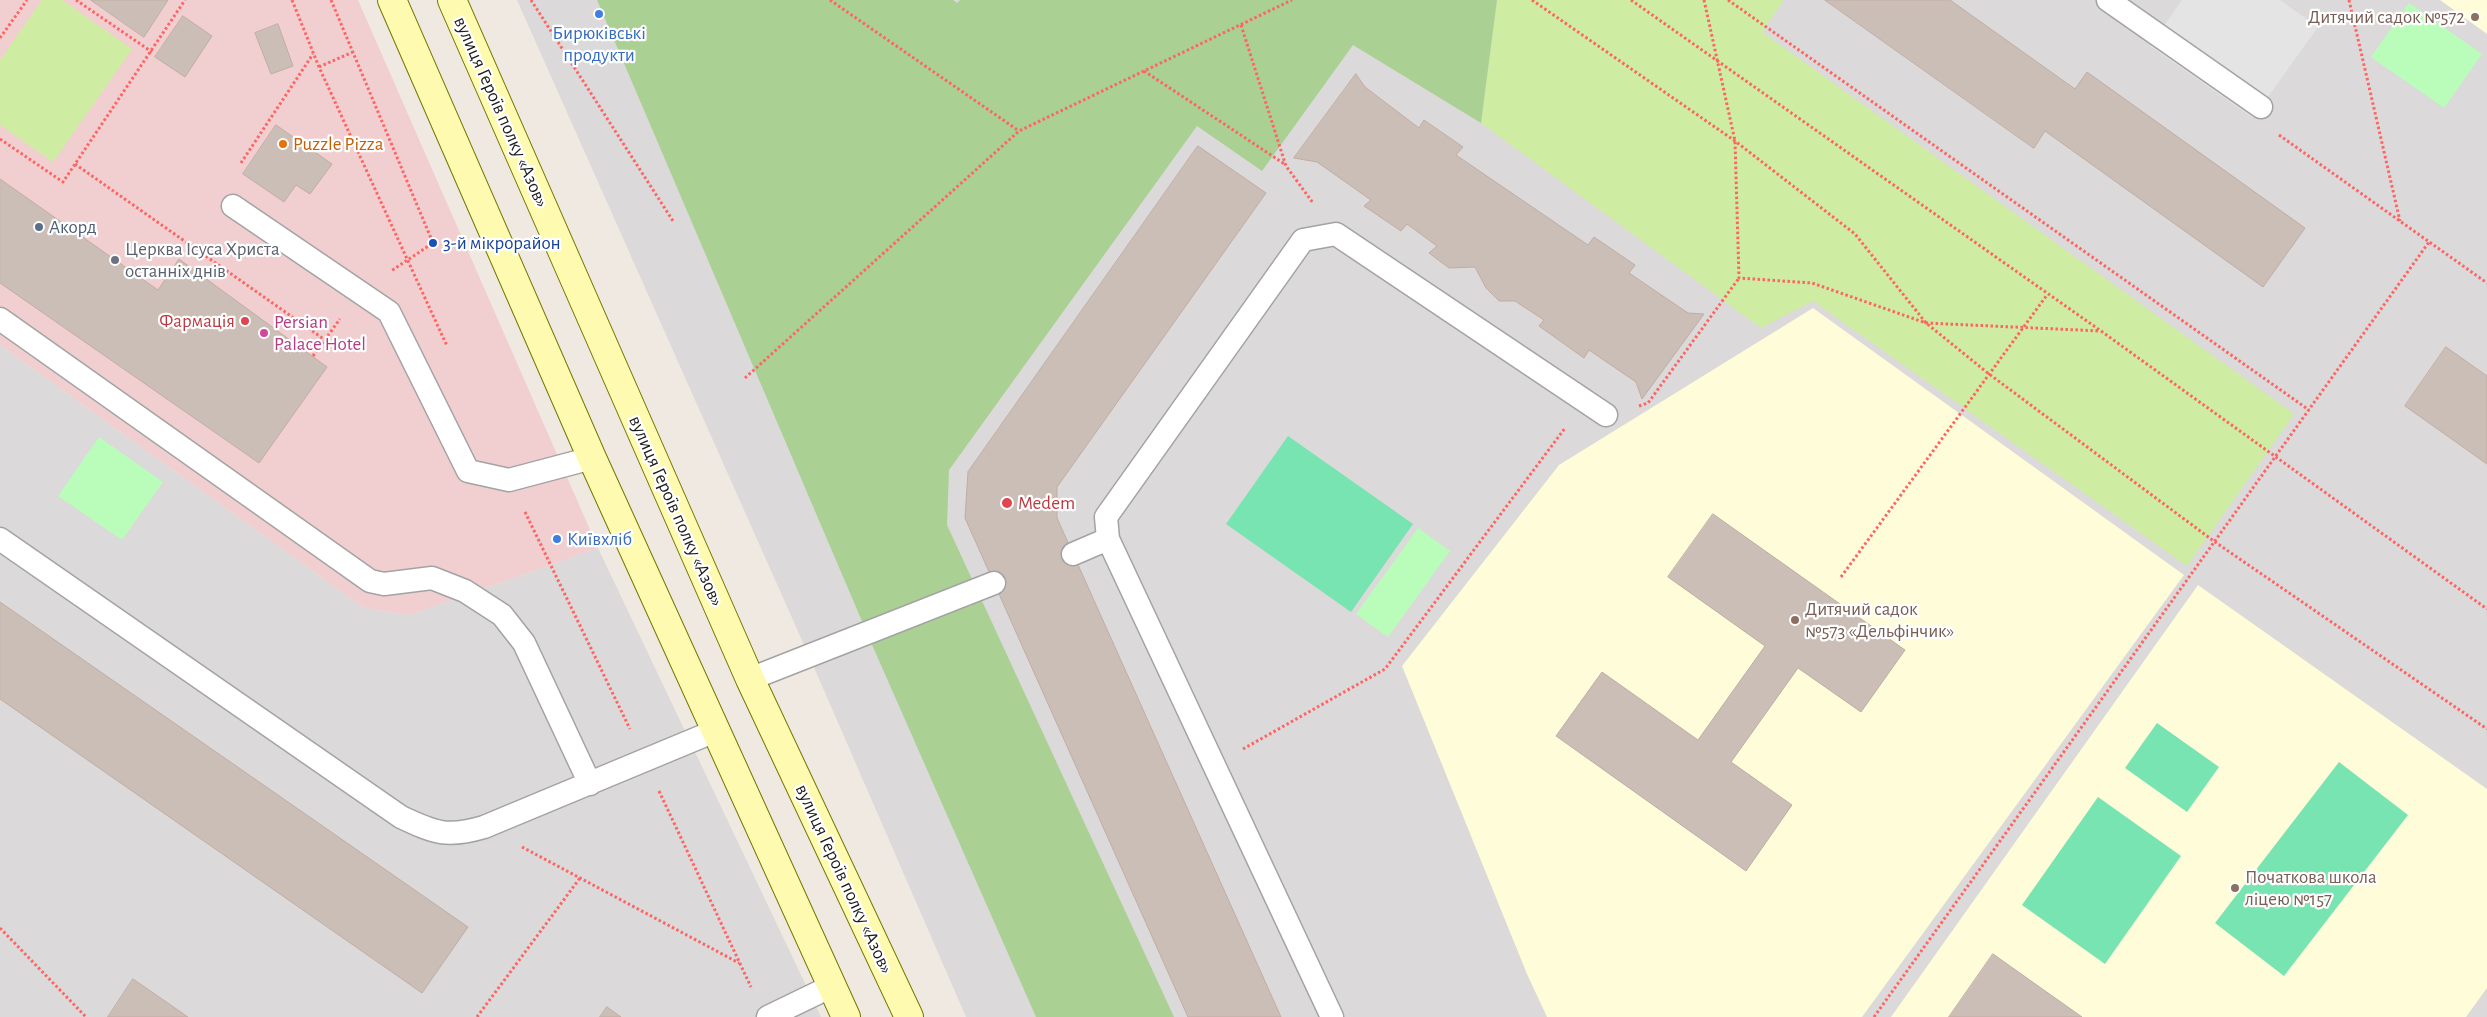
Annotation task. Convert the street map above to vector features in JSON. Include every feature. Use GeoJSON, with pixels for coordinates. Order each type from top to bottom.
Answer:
{"type":"FeatureCollection","features":[{"type":"Feature","properties":{"kind":"main road"},"geometry":{"type":"LineString","coordinates":[[392,0],[592,458],[846,1017]]}},
{"type":"Feature","properties":{"kind":"main road","name":"вулиця Героїв полку «Азов»"},"geometry":{"type":"LineString","coordinates":[[452,0],[750,679],[909,1017]]}},
{"type":"Feature","properties":{"kind":"lane"},"geometry":{"type":"LineString","coordinates":[[2108,0],[2261,107]]}},
{"type":"Feature","properties":{"kind":"lane"},"geometry":{"type":"LineString","coordinates":[[233,206],[389,312],[468,471],[509,480],[592,458]]}},
{"type":"Feature","properties":{"kind":"lane"},"geometry":{"type":"LineString","coordinates":[[1332,1017],[1108,538],[1106,517],[1303,240],[1336,234],[1606,415]]}},
{"type":"Feature","properties":{"kind":"lane"},"geometry":{"type":"LineString","coordinates":[[0,319],[370,581],[384,584],[432,578],[465,590],[502,615],[524,643],[590,784]]}},
{"type":"Feature","properties":{"kind":"lane"},"geometry":{"type":"LineString","coordinates":[[1073,554],[1108,538]]}},
{"type":"Feature","properties":{"kind":"lane"},"geometry":{"type":"LineString","coordinates":[[0,540],[401,816],[431,832],[460,834],[484,827],[716,731]]}},
{"type":"Feature","properties":{"kind":"lane"},"geometry":{"type":"LineString","coordinates":[[750,679],[994,584]]}},
{"type":"Feature","properties":{"kind":"lane"},"geometry":{"type":"LineString","coordinates":[[768,1017],[832,986]]}},
{"type":"Feature","properties":{"kind":"path"},"geometry":{"type":"LineString","coordinates":[[0,38],[28,0]]}},
{"type":"Feature","properties":{"kind":"path"},"geometry":{"type":"LineString","coordinates":[[76,0],[152,52]]}},
{"type":"Feature","properties":{"kind":"path"},"geometry":{"type":"LineString","coordinates":[[0,139],[63,182],[152,52],[185,0]]}},
{"type":"Feature","properties":{"kind":"path"},"geometry":{"type":"LineString","coordinates":[[292,0],[313,54],[448,348]]}},
{"type":"Feature","properties":{"kind":"path"},"geometry":{"type":"LineString","coordinates":[[331,0],[433,243],[407,260]]}},
{"type":"Feature","properties":{"kind":"path"},"geometry":{"type":"LineString","coordinates":[[531,0],[673,220]]}},
{"type":"Feature","properties":{"kind":"path"},"geometry":{"type":"LineString","coordinates":[[830,0],[1019,131]]}},
{"type":"Feature","properties":{"kind":"path"},"geometry":{"type":"LineString","coordinates":[[745,378],[1019,131],[1292,0]]}},
{"type":"Feature","properties":{"kind":"path"},"geometry":{"type":"LineString","coordinates":[[1532,0],[1734,141],[1855,234],[1926,323],[1989,374],[2215,542],[2487,728]]}},
{"type":"Feature","properties":{"kind":"path"},"geometry":{"type":"LineString","coordinates":[[1631,0],[2047,295],[2101,331],[2487,609]]}},
{"type":"Feature","properties":{"kind":"path"},"geometry":{"type":"LineString","coordinates":[[1606,415],[1648,403],[1739,278],[1734,141],[1720,64],[1704,0]]}},
{"type":"Feature","properties":{"kind":"path"},"geometry":{"type":"LineString","coordinates":[[1728,0],[2309,410]]}},
{"type":"Feature","properties":{"kind":"path"},"geometry":{"type":"LineString","coordinates":[[2349,0],[2400,222]]}},
{"type":"Feature","properties":{"kind":"path"},"geometry":{"type":"LineString","coordinates":[[1241,25],[1286,166],[1336,234]]}},
{"type":"Feature","properties":{"kind":"path"},"geometry":{"type":"LineString","coordinates":[[319,67],[353,52]]}},
{"type":"Feature","properties":{"kind":"path"},"geometry":{"type":"LineString","coordinates":[[241,163],[313,54]]}},
{"type":"Feature","properties":{"kind":"path"},"geometry":{"type":"LineString","coordinates":[[1144,71],[1286,166]]}},
{"type":"Feature","properties":{"kind":"path"},"geometry":{"type":"LineString","coordinates":[[2272,131],[2487,283]]}},
{"type":"Feature","properties":{"kind":"path"},"geometry":{"type":"LineString","coordinates":[[75,164],[325,340],[313,356]]}},
{"type":"Feature","properties":{"kind":"path"},"geometry":{"type":"LineString","coordinates":[[1874,1017],[2429,242]]}},
{"type":"Feature","properties":{"kind":"path"},"geometry":{"type":"LineString","coordinates":[[1739,278],[1812,283],[1926,323],[2101,331]]}},
{"type":"Feature","properties":{"kind":"path"},"geometry":{"type":"LineString","coordinates":[[1841,578],[2047,295]]}},
{"type":"Feature","properties":{"kind":"path"},"geometry":{"type":"LineString","coordinates":[[1214,765],[1385,669],[1585,401]]}},
{"type":"Feature","properties":{"kind":"path"},"geometry":{"type":"LineString","coordinates":[[509,480],[645,761],[754,994]]}},
{"type":"Feature","properties":{"kind":"path"},"geometry":{"type":"LineString","coordinates":[[484,827],[740,963]]}},
{"type":"Feature","properties":{"kind":"path"},"geometry":{"type":"LineString","coordinates":[[477,1017],[580,878]]}},
{"type":"Feature","properties":{"kind":"path"},"geometry":{"type":"LineString","coordinates":[[0,928],[86,1017]]}},
{"type":"Feature","properties":{"kind":"shaded area"},"geometry":{"type":"Polygon","coordinates":[[[0,0],[358,0],[598,548],[410,615],[364,608],[0,345],[0,0]]]}},
{"type":"Feature","properties":{"kind":"shaded area"},"geometry":{"type":"Polygon","coordinates":[[[517,0],[2487,0],[2487,1017],[966,1017],[813,665],[517,0]]]}},
{"type":"Feature","properties":{"kind":"shaded area"},"geometry":{"type":"Polygon","coordinates":[[[2182,0],[2280,0],[2318,27],[2253,118],[2150,46],[2182,0]]]}},
{"type":"Feature","properties":{"kind":"shaded area","name":"Дитячий садок №572"},"geometry":{"type":"Polygon","coordinates":[[[2440,0],[2487,0],[2487,34],[2440,0]]]}},
{"type":"Feature","properties":{"kind":"shaded area","name":"Дитячий садок №573 «Дельфінчик»"},"geometry":{"type":"Polygon","coordinates":[[[1813,308],[2184,575],[1862,1017],[1547,1017],[1527,974],[1402,666],[1559,465],[1813,308]]]}},
{"type":"Feature","properties":{"kind":"shaded area"},"geometry":{"type":"Polygon","coordinates":[[[0,345],[364,608],[410,615],[598,548],[821,1017],[0,1017],[0,345]]]}},
{"type":"Feature","properties":{"kind":"shaded area","name":"Початкова школа ліцею №157"},"geometry":{"type":"Polygon","coordinates":[[[2198,585],[2487,789],[2487,988],[2466,1017],[1891,1017],[2198,585]]]}},
{"type":"Feature","properties":{"kind":"green space"},"geometry":{"type":"Polygon","coordinates":[[[42,0],[62,0],[132,49],[53,162],[0,125],[0,60],[42,0]]]}},
{"type":"Feature","properties":{"kind":"green space"},"geometry":{"type":"Polygon","coordinates":[[[597,0],[953,0],[957,3],[960,0],[1497,0],[1481,123],[1353,45],[1262,171],[1197,126],[949,470],[947,525],[1174,1017],[1036,1017],[873,647],[597,0]]]}},
{"type":"Feature","properties":{"kind":"green space"},"geometry":{"type":"Polygon","coordinates":[[[1497,0],[1784,0],[1762,32],[2294,414],[2187,566],[1813,301],[1761,328],[1481,123],[1497,0]]]}},
{"type":"Feature","properties":{"kind":"green space"},"geometry":{"type":"Polygon","coordinates":[[[2409,3],[2482,54],[2444,108],[2371,57],[2409,3]]]}},
{"type":"Feature","properties":{"kind":"green space"},"geometry":{"type":"Polygon","coordinates":[[[1288,436],[1413,524],[1351,612],[1226,524],[1288,436]]]}},
{"type":"Feature","properties":{"kind":"green space"},"geometry":{"type":"Polygon","coordinates":[[[99,437],[163,482],[122,540],[58,496],[99,437]]]}},
{"type":"Feature","properties":{"kind":"green space"},"geometry":{"type":"Polygon","coordinates":[[[1418,528],[1450,551],[1388,637],[1356,614],[1418,528]]]}},
{"type":"Feature","properties":{"kind":"green space"},"geometry":{"type":"Polygon","coordinates":[[[2157,723],[2219,767],[2187,812],[2125,768],[2157,723]]]}},
{"type":"Feature","properties":{"kind":"green space"},"geometry":{"type":"Polygon","coordinates":[[[2339,762],[2408,815],[2284,976],[2215,923],[2339,762]]]}},
{"type":"Feature","properties":{"kind":"green space"},"geometry":{"type":"Polygon","coordinates":[[[2098,797],[2181,856],[2105,964],[2022,905],[2098,797]]]}},
{"type":"Feature","properties":{"kind":"building"},"geometry":{"type":"Polygon","coordinates":[[[91,0],[168,0],[144,37],[91,0]]]}},
{"type":"Feature","properties":{"kind":"building"},"geometry":{"type":"Polygon","coordinates":[[[1825,0],[1950,0],[2075,89],[2087,72],[2305,228],[2263,287],[2045,131],[2034,148],[1825,0]]]}},
{"type":"Feature","properties":{"kind":"building"},"geometry":{"type":"Polygon","coordinates":[[[183,16],[212,36],[185,77],[155,57],[183,16]]]}},
{"type":"Feature","properties":{"kind":"building"},"geometry":{"type":"Polygon","coordinates":[[[278,24],[293,66],[271,74],[255,33],[278,24]]]}},
{"type":"Feature","properties":{"kind":"building"},"geometry":{"type":"Polygon","coordinates":[[[1356,74],[1365,87],[1419,128],[1424,120],[1463,147],[1456,155],[1588,245],[1594,237],[1635,265],[1629,273],[1688,313],[1704,314],[1642,399],[1636,382],[1589,350],[1584,358],[1539,326],[1544,320],[1515,301],[1499,301],[1486,288],[1475,267],[1449,268],[1429,253],[1437,246],[1407,224],[1401,231],[1364,206],[1371,200],[1317,162],[1294,158],[1356,74]]]}},
{"type":"Feature","properties":{"kind":"building","name":"Puzzle Pizza"},"geometry":{"type":"Polygon","coordinates":[[[276,125],[332,164],[310,194],[296,185],[284,202],[243,174],[276,125]]]}},
{"type":"Feature","properties":{"kind":"building"},"geometry":{"type":"Polygon","coordinates":[[[1198,146],[1266,193],[1057,487],[1057,518],[1281,1017],[1188,1017],[965,518],[968,472],[1198,146]]]}},
{"type":"Feature","properties":{"kind":"building"},"geometry":{"type":"Polygon","coordinates":[[[0,179],[158,290],[179,259],[327,367],[259,463],[0,283],[0,179]]]}},
{"type":"Feature","properties":{"kind":"building"},"geometry":{"type":"Polygon","coordinates":[[[2446,347],[2487,376],[2487,464],[2405,406],[2446,347]]]}},
{"type":"Feature","properties":{"kind":"building"},"geometry":{"type":"Polygon","coordinates":[[[1713,514],[1905,650],[1861,712],[1798,668],[1731,762],[1792,805],[1746,871],[1556,736],[1602,672],[1698,740],[1765,646],[1668,577],[1713,514]]]}},
{"type":"Feature","properties":{"kind":"building"},"geometry":{"type":"Polygon","coordinates":[[[0,602],[468,927],[422,993],[0,699],[0,602]]]}},
{"type":"Feature","properties":{"kind":"building"},"geometry":{"type":"Polygon","coordinates":[[[1993,954],[2082,1017],[1949,1017],[1993,954]]]}},
{"type":"Feature","properties":{"kind":"building"},"geometry":{"type":"Polygon","coordinates":[[[133,979],[188,1017],[108,1017],[133,979]]]}},
{"type":"Feature","properties":{"kind":"building"},"geometry":{"type":"Polygon","coordinates":[[[607,1007],[621,1017],[600,1017],[607,1007]]]}},
{"type":"Feature","properties":{"kind":"place","name":"Бирюківські продукти"},"geometry":{"type":"Point","coordinates":[599,14]}},
{"type":"Feature","properties":{"kind":"place","name":"Дитячий садок №572"},"geometry":{"type":"Point","coordinates":[2475,17]}},
{"type":"Feature","properties":{"kind":"place","name":"Puzzle Pizza"},"geometry":{"type":"Point","coordinates":[283,144]}},
{"type":"Feature","properties":{"kind":"place","name":"Акорд"},"geometry":{"type":"Point","coordinates":[39,227]}},
{"type":"Feature","properties":{"kind":"place","name":"3-й мікрорайон"},"geometry":{"type":"Point","coordinates":[433,243]}},
{"type":"Feature","properties":{"kind":"place","name":"Церква Ісуса Христа останніх днів"},"geometry":{"type":"Point","coordinates":[115,260]}},
{"type":"Feature","properties":{"kind":"place","name":"Фармація"},"geometry":{"type":"Point","coordinates":[245,321]}},
{"type":"Feature","properties":{"kind":"place","name":"Persian Palace Hotel"},"geometry":{"type":"Point","coordinates":[264,333]}},
{"type":"Feature","properties":{"kind":"place","name":"Medem"},"geometry":{"type":"Point","coordinates":[1007,503]}},
{"type":"Feature","properties":{"kind":"place","name":"Київхліб"},"geometry":{"type":"Point","coordinates":[557,539]}},
{"type":"Feature","properties":{"kind":"place","name":"Дитячий садок №573 «Дельфінчик»"},"geometry":{"type":"Point","coordinates":[1795,620]}},
{"type":"Feature","properties":{"kind":"place","name":"Початкова школа ліцею №157"},"geometry":{"type":"Point","coordinates":[2235,888]}}]}
